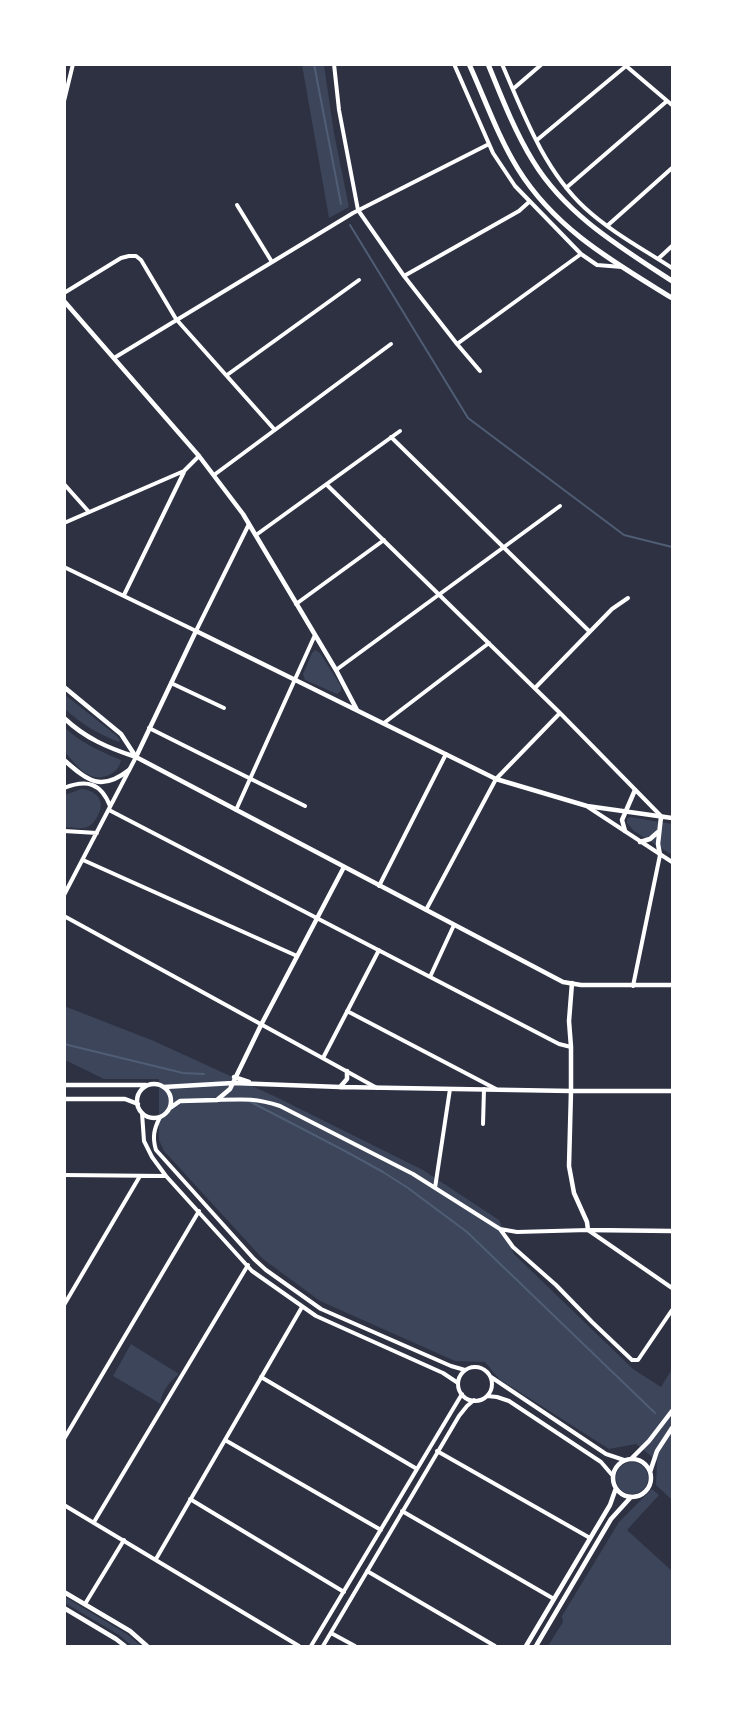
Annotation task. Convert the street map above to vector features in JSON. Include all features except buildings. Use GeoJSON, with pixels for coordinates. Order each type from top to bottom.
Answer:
{"type":"FeatureCollection","features":[{"type":"Feature","properties":{"kind":"main road"},"geometry":{"type":"LineString","coordinates":[[469,64],[518,169],[560,221],[595,249],[672,298]]}},
{"type":"Feature","properties":{"kind":"main road"},"geometry":{"type":"LineString","coordinates":[[488,64],[532,160],[558,195],[576,214],[600,233],[672,281]]}},
{"type":"Feature","properties":{"kind":"street"},"geometry":{"type":"LineString","coordinates":[[64,101],[73,64]]}},
{"type":"Feature","properties":{"kind":"street"},"geometry":{"type":"LineString","coordinates":[[334,64],[339,110],[358,210],[405,276],[480,371]]}},
{"type":"Feature","properties":{"kind":"street"},"geometry":{"type":"LineString","coordinates":[[454,64],[489,144],[515,186],[581,254],[597,265],[622,267]]}},
{"type":"Feature","properties":{"kind":"street"},"geometry":{"type":"LineString","coordinates":[[502,64],[545,158],[566,188],[607,226],[672,268]]}},
{"type":"Feature","properties":{"kind":"street"},"geometry":{"type":"LineString","coordinates":[[513,89],[542,64]]}},
{"type":"Feature","properties":{"kind":"street"},"geometry":{"type":"LineString","coordinates":[[536,140],[626,65],[672,105]]}},
{"type":"Feature","properties":{"kind":"street"},"geometry":{"type":"LineString","coordinates":[[566,188],[666,101]]}},
{"type":"Feature","properties":{"kind":"street"},"geometry":{"type":"LineString","coordinates":[[114,358],[358,210],[489,144]]}},
{"type":"Feature","properties":{"kind":"street"},"geometry":{"type":"LineString","coordinates":[[607,226],[672,168]]}},
{"type":"Feature","properties":{"kind":"street"},"geometry":{"type":"LineString","coordinates":[[405,276],[519,211],[529,202]]}},
{"type":"Feature","properties":{"kind":"street"},"geometry":{"type":"LineString","coordinates":[[237,205],[272,262]]}},
{"type":"Feature","properties":{"kind":"street"},"geometry":{"type":"LineString","coordinates":[[658,259],[672,246]]}},
{"type":"Feature","properties":{"kind":"street"},"geometry":{"type":"LineString","coordinates":[[457,344],[581,254]]}},
{"type":"Feature","properties":{"kind":"street"},"geometry":{"type":"LineString","coordinates":[[64,293],[121,258],[136,256],[145,265],[176,319],[274,429]]}},
{"type":"Feature","properties":{"kind":"street"},"geometry":{"type":"LineString","coordinates":[[227,375],[359,280]]}},
{"type":"Feature","properties":{"kind":"street"},"geometry":{"type":"LineString","coordinates":[[64,301],[199,456],[243,514],[358,710]]}},
{"type":"Feature","properties":{"kind":"street"},"geometry":{"type":"LineString","coordinates":[[214,475],[391,344]]}},
{"type":"Feature","properties":{"kind":"street"},"geometry":{"type":"LineString","coordinates":[[256,535],[400,431]]}},
{"type":"Feature","properties":{"kind":"street"},"geometry":{"type":"LineString","coordinates":[[391,437],[590,631]]}},
{"type":"Feature","properties":{"kind":"street"},"geometry":{"type":"LineString","coordinates":[[124,595],[184,471],[199,456]]}},
{"type":"Feature","properties":{"kind":"street"},"geometry":{"type":"LineString","coordinates":[[64,523],[184,471]]}},
{"type":"Feature","properties":{"kind":"street"},"geometry":{"type":"LineString","coordinates":[[64,484],[89,512]]}},
{"type":"Feature","properties":{"kind":"street"},"geometry":{"type":"LineString","coordinates":[[327,484],[535,688],[661,817]]}},
{"type":"Feature","properties":{"kind":"street"},"geometry":{"type":"LineString","coordinates":[[336,670],[560,506]]}},
{"type":"Feature","properties":{"kind":"street"},"geometry":{"type":"LineString","coordinates":[[64,894],[136,757],[249,524]]}},
{"type":"Feature","properties":{"kind":"street"},"geometry":{"type":"LineString","coordinates":[[296,604],[384,540]]}},
{"type":"Feature","properties":{"kind":"street"},"geometry":{"type":"LineString","coordinates":[[64,567],[496,779],[587,806],[672,818]]}},
{"type":"Feature","properties":{"kind":"street"},"geometry":{"type":"LineString","coordinates":[[535,688],[612,609],[628,598]]}},
{"type":"Feature","properties":{"kind":"street"},"geometry":{"type":"LineString","coordinates":[[236,810],[315,635]]}},
{"type":"Feature","properties":{"kind":"street"},"geometry":{"type":"LineString","coordinates":[[384,723],[489,644]]}},
{"type":"Feature","properties":{"kind":"street"},"geometry":{"type":"LineString","coordinates":[[309,650],[316,647],[324,650]]}},
{"type":"Feature","properties":{"kind":"street"},"geometry":{"type":"LineString","coordinates":[[171,683],[224,708]]}},
{"type":"Feature","properties":{"kind":"street"},"geometry":{"type":"LineString","coordinates":[[64,687],[121,734],[136,757]]}},
{"type":"Feature","properties":{"kind":"street"},"geometry":{"type":"LineString","coordinates":[[426,911],[496,779],[560,713]]}},
{"type":"Feature","properties":{"kind":"street"},"geometry":{"type":"LineString","coordinates":[[64,718],[94,741],[136,757],[563,982],[581,985],[672,985]]}},
{"type":"Feature","properties":{"kind":"street"},"geometry":{"type":"LineString","coordinates":[[149,728],[305,806]]}},
{"type":"Feature","properties":{"kind":"street"},"geometry":{"type":"LineString","coordinates":[[379,886],[446,754]]}},
{"type":"Feature","properties":{"kind":"street"},"geometry":{"type":"LineString","coordinates":[[64,760],[87,779],[100,782],[119,778],[129,770]]}},
{"type":"Feature","properties":{"kind":"street"},"geometry":{"type":"LineString","coordinates":[[64,788],[76,783],[99,787],[107,798],[110,808],[559,1044],[571,1047]]}},
{"type":"Feature","properties":{"kind":"street"},"geometry":{"type":"LineString","coordinates":[[625,831],[622,820],[635,790]]}},
{"type":"Feature","properties":{"kind":"street"},"geometry":{"type":"LineString","coordinates":[[587,806],[672,862]]}},
{"type":"Feature","properties":{"kind":"street"},"geometry":{"type":"LineString","coordinates":[[633,986],[660,855],[658,831],[661,817]]}},
{"type":"Feature","properties":{"kind":"street"},"geometry":{"type":"LineString","coordinates":[[64,831],[97,833]]}},
{"type":"Feature","properties":{"kind":"street"},"geometry":{"type":"LineString","coordinates":[[640,842],[650,839],[658,831]]}},
{"type":"Feature","properties":{"kind":"street"},"geometry":{"type":"LineString","coordinates":[[83,860],[297,956]]}},
{"type":"Feature","properties":{"kind":"street"},"geometry":{"type":"LineString","coordinates":[[218,1100],[233,1083],[234,1077],[344,867]]}},
{"type":"Feature","properties":{"kind":"street"},"geometry":{"type":"LineString","coordinates":[[64,916],[378,1088]]}},
{"type":"Feature","properties":{"kind":"street"},"geometry":{"type":"LineString","coordinates":[[430,977],[454,925]]}},
{"type":"Feature","properties":{"kind":"street"},"geometry":{"type":"LineString","coordinates":[[322,1058],[379,950]]}},
{"type":"Feature","properties":{"kind":"street"},"geometry":{"type":"LineString","coordinates":[[572,983],[569,1021],[571,1047],[569,1166],[574,1193],[587,1222],[588,1230],[672,1288]]}},
{"type":"Feature","properties":{"kind":"street"},"geometry":{"type":"LineString","coordinates":[[347,1011],[497,1089]]}},
{"type":"Feature","properties":{"kind":"street"},"geometry":{"type":"LineString","coordinates":[[340,1088],[347,1079],[347,1071]]}},
{"type":"Feature","properties":{"kind":"street"},"geometry":{"type":"LineString","coordinates":[[234,1077],[255,1084]]}},
{"type":"Feature","properties":{"kind":"street"},"geometry":{"type":"LineString","coordinates":[[64,1084],[154,1084],[164,1087],[233,1083],[340,1088],[672,1091]]}},
{"type":"Feature","properties":{"kind":"street"},"geometry":{"type":"LineString","coordinates":[[149,1085],[141,1090],[137,1099],[142,1113],[144,1141],[158,1166],[257,1275],[302,1307],[316,1316],[443,1373],[458,1383],[462,1394],[467,1398],[474,1400],[487,1396],[509,1401],[601,1462],[613,1476],[616,1488],[621,1494],[631,1497],[642,1494],[648,1488],[651,1481],[650,1472],[657,1451],[672,1428]]}},
{"type":"Feature","properties":{"kind":"street"},"geometry":{"type":"LineString","coordinates":[[164,1087],[171,1096],[170,1108]]}},
{"type":"Feature","properties":{"kind":"street"},"geometry":{"type":"LineString","coordinates":[[435,1188],[450,1089]]}},
{"type":"Feature","properties":{"kind":"street"},"geometry":{"type":"LineString","coordinates":[[483,1124],[484,1089]]}},
{"type":"Feature","properties":{"kind":"street"},"geometry":{"type":"LineString","coordinates":[[142,1113],[150,1118],[160,1117],[180,1101],[249,1098],[280,1106],[414,1174],[500,1229],[513,1247],[556,1285],[632,1360],[636,1360],[672,1310]]}},
{"type":"Feature","properties":{"kind":"street"},"geometry":{"type":"LineString","coordinates":[[64,1099],[125,1099],[138,1104]]}},
{"type":"Feature","properties":{"kind":"street"},"geometry":{"type":"LineString","coordinates":[[160,1117],[153,1136],[156,1150],[266,1270],[321,1309],[465,1370]]}},
{"type":"Feature","properties":{"kind":"street"},"geometry":{"type":"LineString","coordinates":[[64,1175],[166,1176]]}},
{"type":"Feature","properties":{"kind":"street"},"geometry":{"type":"LineString","coordinates":[[64,1305],[140,1176]]}},
{"type":"Feature","properties":{"kind":"street"},"geometry":{"type":"LineString","coordinates":[[64,1439],[199,1211]]}},
{"type":"Feature","properties":{"kind":"street"},"geometry":{"type":"LineString","coordinates":[[500,1229],[518,1232],[672,1231]]}},
{"type":"Feature","properties":{"kind":"street"},"geometry":{"type":"LineString","coordinates":[[94,1522],[248,1265]]}},
{"type":"Feature","properties":{"kind":"street"},"geometry":{"type":"LineString","coordinates":[[156,1559],[302,1307]]}},
{"type":"Feature","properties":{"kind":"street"},"geometry":{"type":"LineString","coordinates":[[458,1383],[465,1370],[480,1367],[485,1369],[491,1377],[606,1454],[624,1460],[643,1462],[650,1472]]}},
{"type":"Feature","properties":{"kind":"street"},"geometry":{"type":"LineString","coordinates":[[261,1377],[417,1469]]}},
{"type":"Feature","properties":{"kind":"street"},"geometry":{"type":"LineString","coordinates":[[487,1396],[492,1385],[491,1377]]}},
{"type":"Feature","properties":{"kind":"street"},"geometry":{"type":"LineString","coordinates":[[311,1647],[462,1394]]}},
{"type":"Feature","properties":{"kind":"street"},"geometry":{"type":"LineString","coordinates":[[323,1647],[437,1451],[459,1416],[474,1400]]}},
{"type":"Feature","properties":{"kind":"street"},"geometry":{"type":"LineString","coordinates":[[631,1459],[649,1441],[672,1411]]}},
{"type":"Feature","properties":{"kind":"street"},"geometry":{"type":"LineString","coordinates":[[225,1440],[381,1530]]}},
{"type":"Feature","properties":{"kind":"street"},"geometry":{"type":"LineString","coordinates":[[437,1451],[590,1538]]}},
{"type":"Feature","properties":{"kind":"street"},"geometry":{"type":"LineString","coordinates":[[613,1476],[617,1466],[624,1460]]}},
{"type":"Feature","properties":{"kind":"street"},"geometry":{"type":"LineString","coordinates":[[526,1647],[610,1505],[616,1488]]}},
{"type":"Feature","properties":{"kind":"street"},"geometry":{"type":"LineString","coordinates":[[536,1647],[611,1519],[631,1497]]}},
{"type":"Feature","properties":{"kind":"street"},"geometry":{"type":"LineString","coordinates":[[190,1499],[344,1592]]}},
{"type":"Feature","properties":{"kind":"street"},"geometry":{"type":"LineString","coordinates":[[64,1505],[299,1647]]}},
{"type":"Feature","properties":{"kind":"street"},"geometry":{"type":"LineString","coordinates":[[402,1511],[554,1599]]}},
{"type":"Feature","properties":{"kind":"street"},"geometry":{"type":"LineString","coordinates":[[85,1604],[124,1540]]}},
{"type":"Feature","properties":{"kind":"street"},"geometry":{"type":"LineString","coordinates":[[367,1571],[495,1647]]}},
{"type":"Feature","properties":{"kind":"street"},"geometry":{"type":"LineString","coordinates":[[64,1592],[130,1630],[147,1647]]}},
{"type":"Feature","properties":{"kind":"street"},"geometry":{"type":"LineString","coordinates":[[64,1608],[116,1639],[125,1647]]}},
{"type":"Feature","properties":{"kind":"street"},"geometry":{"type":"LineString","coordinates":[[331,1633],[354,1647]]}},
{"type":"Feature","properties":{"kind":"shaded area"},"geometry":{"type":"Polygon","coordinates":[[[302,65],[324,65],[334,133],[349,207],[329,218],[302,65]]]}},
{"type":"Feature","properties":{"kind":"shaded area"},"geometry":{"type":"Polygon","coordinates":[[[315,650],[320,653],[341,686],[341,691],[337,694],[305,680],[303,674],[315,650]]]}},
{"type":"Feature","properties":{"kind":"shaded area"},"geometry":{"type":"Polygon","coordinates":[[[64,694],[117,736],[119,742],[90,728],[65,709],[64,694]]]}},
{"type":"Feature","properties":{"kind":"shaded area"},"geometry":{"type":"Polygon","coordinates":[[[64,727],[84,742],[121,760],[117,769],[102,777],[95,777],[84,772],[65,752],[64,727]]]}},
{"type":"Feature","properties":{"kind":"shaded area"},"geometry":{"type":"Polygon","coordinates":[[[81,789],[98,797],[100,810],[89,826],[65,827],[65,795],[81,789]]]}},
{"type":"Feature","properties":{"kind":"shaded area"},"geometry":{"type":"Polygon","coordinates":[[[630,817],[672,824],[672,855],[634,831],[627,823],[630,817]]]}},
{"type":"Feature","properties":{"kind":"shaded area"},"geometry":{"type":"Polygon","coordinates":[[[64,1006],[154,1041],[274,1096],[423,1170],[499,1220],[514,1254],[633,1369],[661,1387],[672,1369],[672,1500],[656,1485],[657,1461],[636,1444],[609,1449],[499,1379],[485,1362],[455,1361],[320,1301],[263,1259],[164,1151],[159,1140],[159,1079],[104,1079],[65,1060],[64,1006]]]}},
{"type":"Feature","properties":{"kind":"shaded area"},"geometry":{"type":"Polygon","coordinates":[[[131,1344],[179,1374],[164,1391],[161,1404],[113,1376],[131,1344]]]}},
{"type":"Feature","properties":{"kind":"shaded area"},"geometry":{"type":"Polygon","coordinates":[[[632,1462],[643,1467],[648,1478],[643,1489],[632,1494],[621,1489],[616,1478],[621,1467],[632,1462]]]}},
{"type":"Feature","properties":{"kind":"shaded area"},"geometry":{"type":"Polygon","coordinates":[[[652,1489],[659,1495],[627,1530],[672,1571],[672,1646],[548,1646],[563,1622],[562,1616],[619,1522],[652,1489]]]}},
{"type":"Feature","properties":{"kind":"shaded area"},"geometry":{"type":"Polygon","coordinates":[[[65,1597],[127,1634],[141,1646],[132,1646],[119,1635],[65,1603],[65,1597]]]}},
{"type":"Feature","properties":{"kind":"waterway"},"geometry":{"type":"LineString","coordinates":[[314,64],[341,204]]}},
{"type":"Feature","properties":{"kind":"waterway"},"geometry":{"type":"LineString","coordinates":[[350,225],[468,418],[624,535],[672,547]]}},
{"type":"Feature","properties":{"kind":"waterway"},"geometry":{"type":"LineString","coordinates":[[64,1044],[183,1073],[204,1074]]}},
{"type":"Feature","properties":{"kind":"waterway"},"geometry":{"type":"LineString","coordinates":[[247,1100],[383,1172],[467,1232],[655,1413]]}}]}
